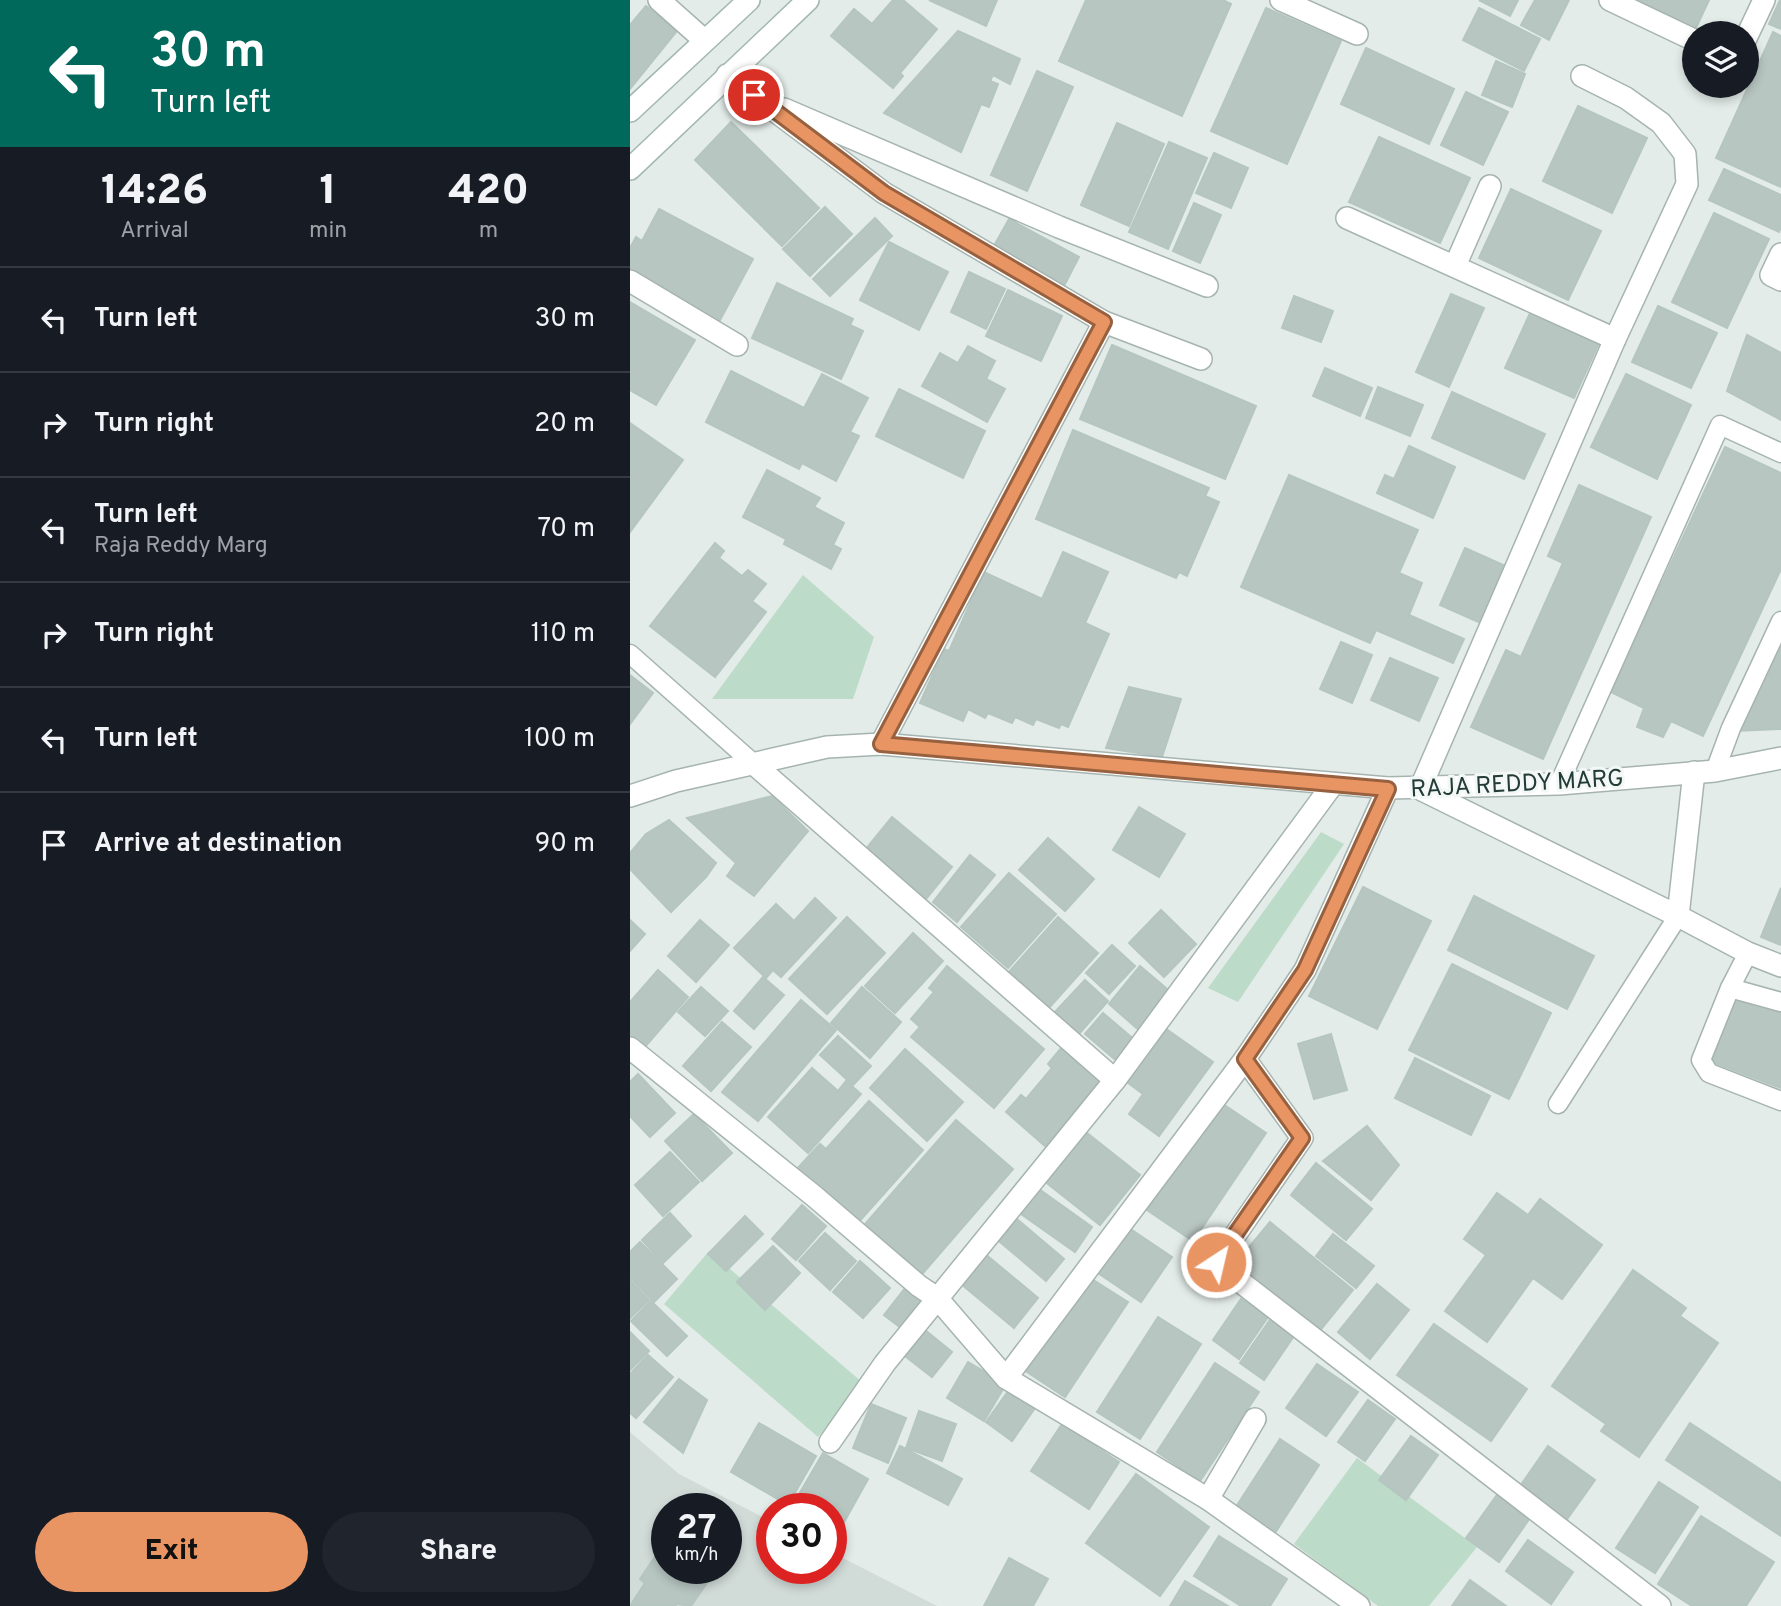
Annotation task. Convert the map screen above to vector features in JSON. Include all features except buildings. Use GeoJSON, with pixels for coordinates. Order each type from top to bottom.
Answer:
{"type":"FeatureCollection","features":[{"type":"Feature","properties":{"kind":"street"},"geometry":{"type":"LineString","coordinates":[[659,0],[704,40]]}},
{"type":"Feature","properties":{"kind":"street"},"geometry":{"type":"LineString","coordinates":[[630,111],[748,0]]}},
{"type":"Feature","properties":{"kind":"street"},"geometry":{"type":"LineString","coordinates":[[630,169],[808,0]]}},
{"type":"Feature","properties":{"kind":"street"},"geometry":{"type":"LineString","coordinates":[[1281,0],[1357,34]]}},
{"type":"Feature","properties":{"kind":"street"},"geometry":{"type":"LineString","coordinates":[[1610,0],[1682,34]]}},
{"type":"Feature","properties":{"kind":"street"},"geometry":{"type":"LineString","coordinates":[[1754,21],[1764,0]]}},
{"type":"Feature","properties":{"kind":"street"},"geometry":{"type":"LineString","coordinates":[[727,75],[884,193],[1104,322],[1200,359]]}},
{"type":"Feature","properties":{"kind":"street"},"geometry":{"type":"LineString","coordinates":[[1582,76],[1626,98],[1661,122],[1685,154],[1687,184],[1615,339],[1420,789],[1748,953],[1781,966]]}},
{"type":"Feature","properties":{"kind":"street"},"geometry":{"type":"LineString","coordinates":[[754,95],[1059,227],[1207,286]]}},
{"type":"Feature","properties":{"kind":"street"},"geometry":{"type":"LineString","coordinates":[[1455,266],[1490,186]]}},
{"type":"Feature","properties":{"kind":"street"},"geometry":{"type":"LineString","coordinates":[[1347,218],[1615,339]]}},
{"type":"Feature","properties":{"kind":"street"},"geometry":{"type":"LineString","coordinates":[[1781,254],[1771,275],[1781,280]]}},
{"type":"Feature","properties":{"kind":"street"},"geometry":{"type":"LineString","coordinates":[[630,281],[737,345]]}},
{"type":"Feature","properties":{"kind":"street"},"geometry":{"type":"LineString","coordinates":[[881,744],[1104,322]]}},
{"type":"Feature","properties":{"kind":"street","name":"RAJA REDDY MARG"},"geometry":{"type":"LineString","coordinates":[[630,796],[676,781],[827,747],[881,744],[1388,789],[1559,784],[1705,772],[1781,758]]}},
{"type":"Feature","properties":{"kind":"street"},"geometry":{"type":"LineString","coordinates":[[754,764],[1115,1080]]}},
{"type":"Feature","properties":{"kind":"street"},"geometry":{"type":"LineString","coordinates":[[1678,916],[1705,772]]}},
{"type":"Feature","properties":{"kind":"street"},"geometry":{"type":"LineString","coordinates":[[830,1442],[885,1363],[1115,1080],[1333,784]]}},
{"type":"Feature","properties":{"kind":"street"},"geometry":{"type":"LineString","coordinates":[[1006,1378],[1245,1059],[1305,970],[1388,789]]}},
{"type":"Feature","properties":{"kind":"street"},"geometry":{"type":"LineString","coordinates":[[630,1048],[937,1298],[1006,1378],[1208,1499],[1359,1606]]}},
{"type":"Feature","properties":{"kind":"street"},"geometry":{"type":"LineString","coordinates":[[1245,1059],[1302,1138],[1216,1262],[1660,1606]]}},
{"type":"Feature","properties":{"kind":"street"},"geometry":{"type":"LineString","coordinates":[[1208,1499],[1255,1419]]}},
{"type":"Feature","properties":{"kind":"lane"},"geometry":{"type":"LineString","coordinates":[[1559,784],[1720,425],[1781,453]]}},
{"type":"Feature","properties":{"kind":"lane"},"geometry":{"type":"LineString","coordinates":[[1705,772],[1731,728],[1781,621]]}},
{"type":"Feature","properties":{"kind":"lane"},"geometry":{"type":"LineString","coordinates":[[630,654],[754,764]]}},
{"type":"Feature","properties":{"kind":"lane"},"geometry":{"type":"LineString","coordinates":[[1558,1104],[1678,916]]}},
{"type":"Feature","properties":{"kind":"lane"},"geometry":{"type":"LineString","coordinates":[[1748,953],[1730,988],[1701,1060],[1709,1073],[1781,1101]]}},
{"type":"Feature","properties":{"kind":"lane"},"geometry":{"type":"LineString","coordinates":[[1730,988],[1781,1002]]}},
{"type":"Feature","properties":{"kind":"shaded area"},"geometry":{"type":"Polygon","coordinates":[[[630,1432],[679,1474],[716,1493],[651,1493],[651,1584],[742,1584],[742,1507],[756,1514],[756,1584],[847,1584],[847,1560],[937,1606],[630,1606],[630,1432]]]}},
{"type":"Feature","properties":{"kind":"green space"},"geometry":{"type":"Polygon","coordinates":[[[803,575],[874,637],[853,699],[712,699],[803,575]]]}},
{"type":"Feature","properties":{"kind":"green space"},"geometry":{"type":"Polygon","coordinates":[[[1321,832],[1344,844],[1238,1002],[1208,988],[1321,832]]]}},
{"type":"Feature","properties":{"kind":"green space"},"geometry":{"type":"Polygon","coordinates":[[[709,1251],[863,1383],[818,1437],[664,1304],[709,1251]]]}},
{"type":"Feature","properties":{"kind":"green space"},"geometry":{"type":"Polygon","coordinates":[[[1357,1458],[1477,1547],[1429,1606],[1378,1606],[1294,1544],[1357,1458]]]}},
{"type":"Feature","properties":{"kind":"route"},"geometry":{"type":"LineString","coordinates":[[754,95],[884,193],[1104,322],[881,744],[1388,789],[1305,970],[1245,1059],[1302,1138],[1216,1262]]}}]}
